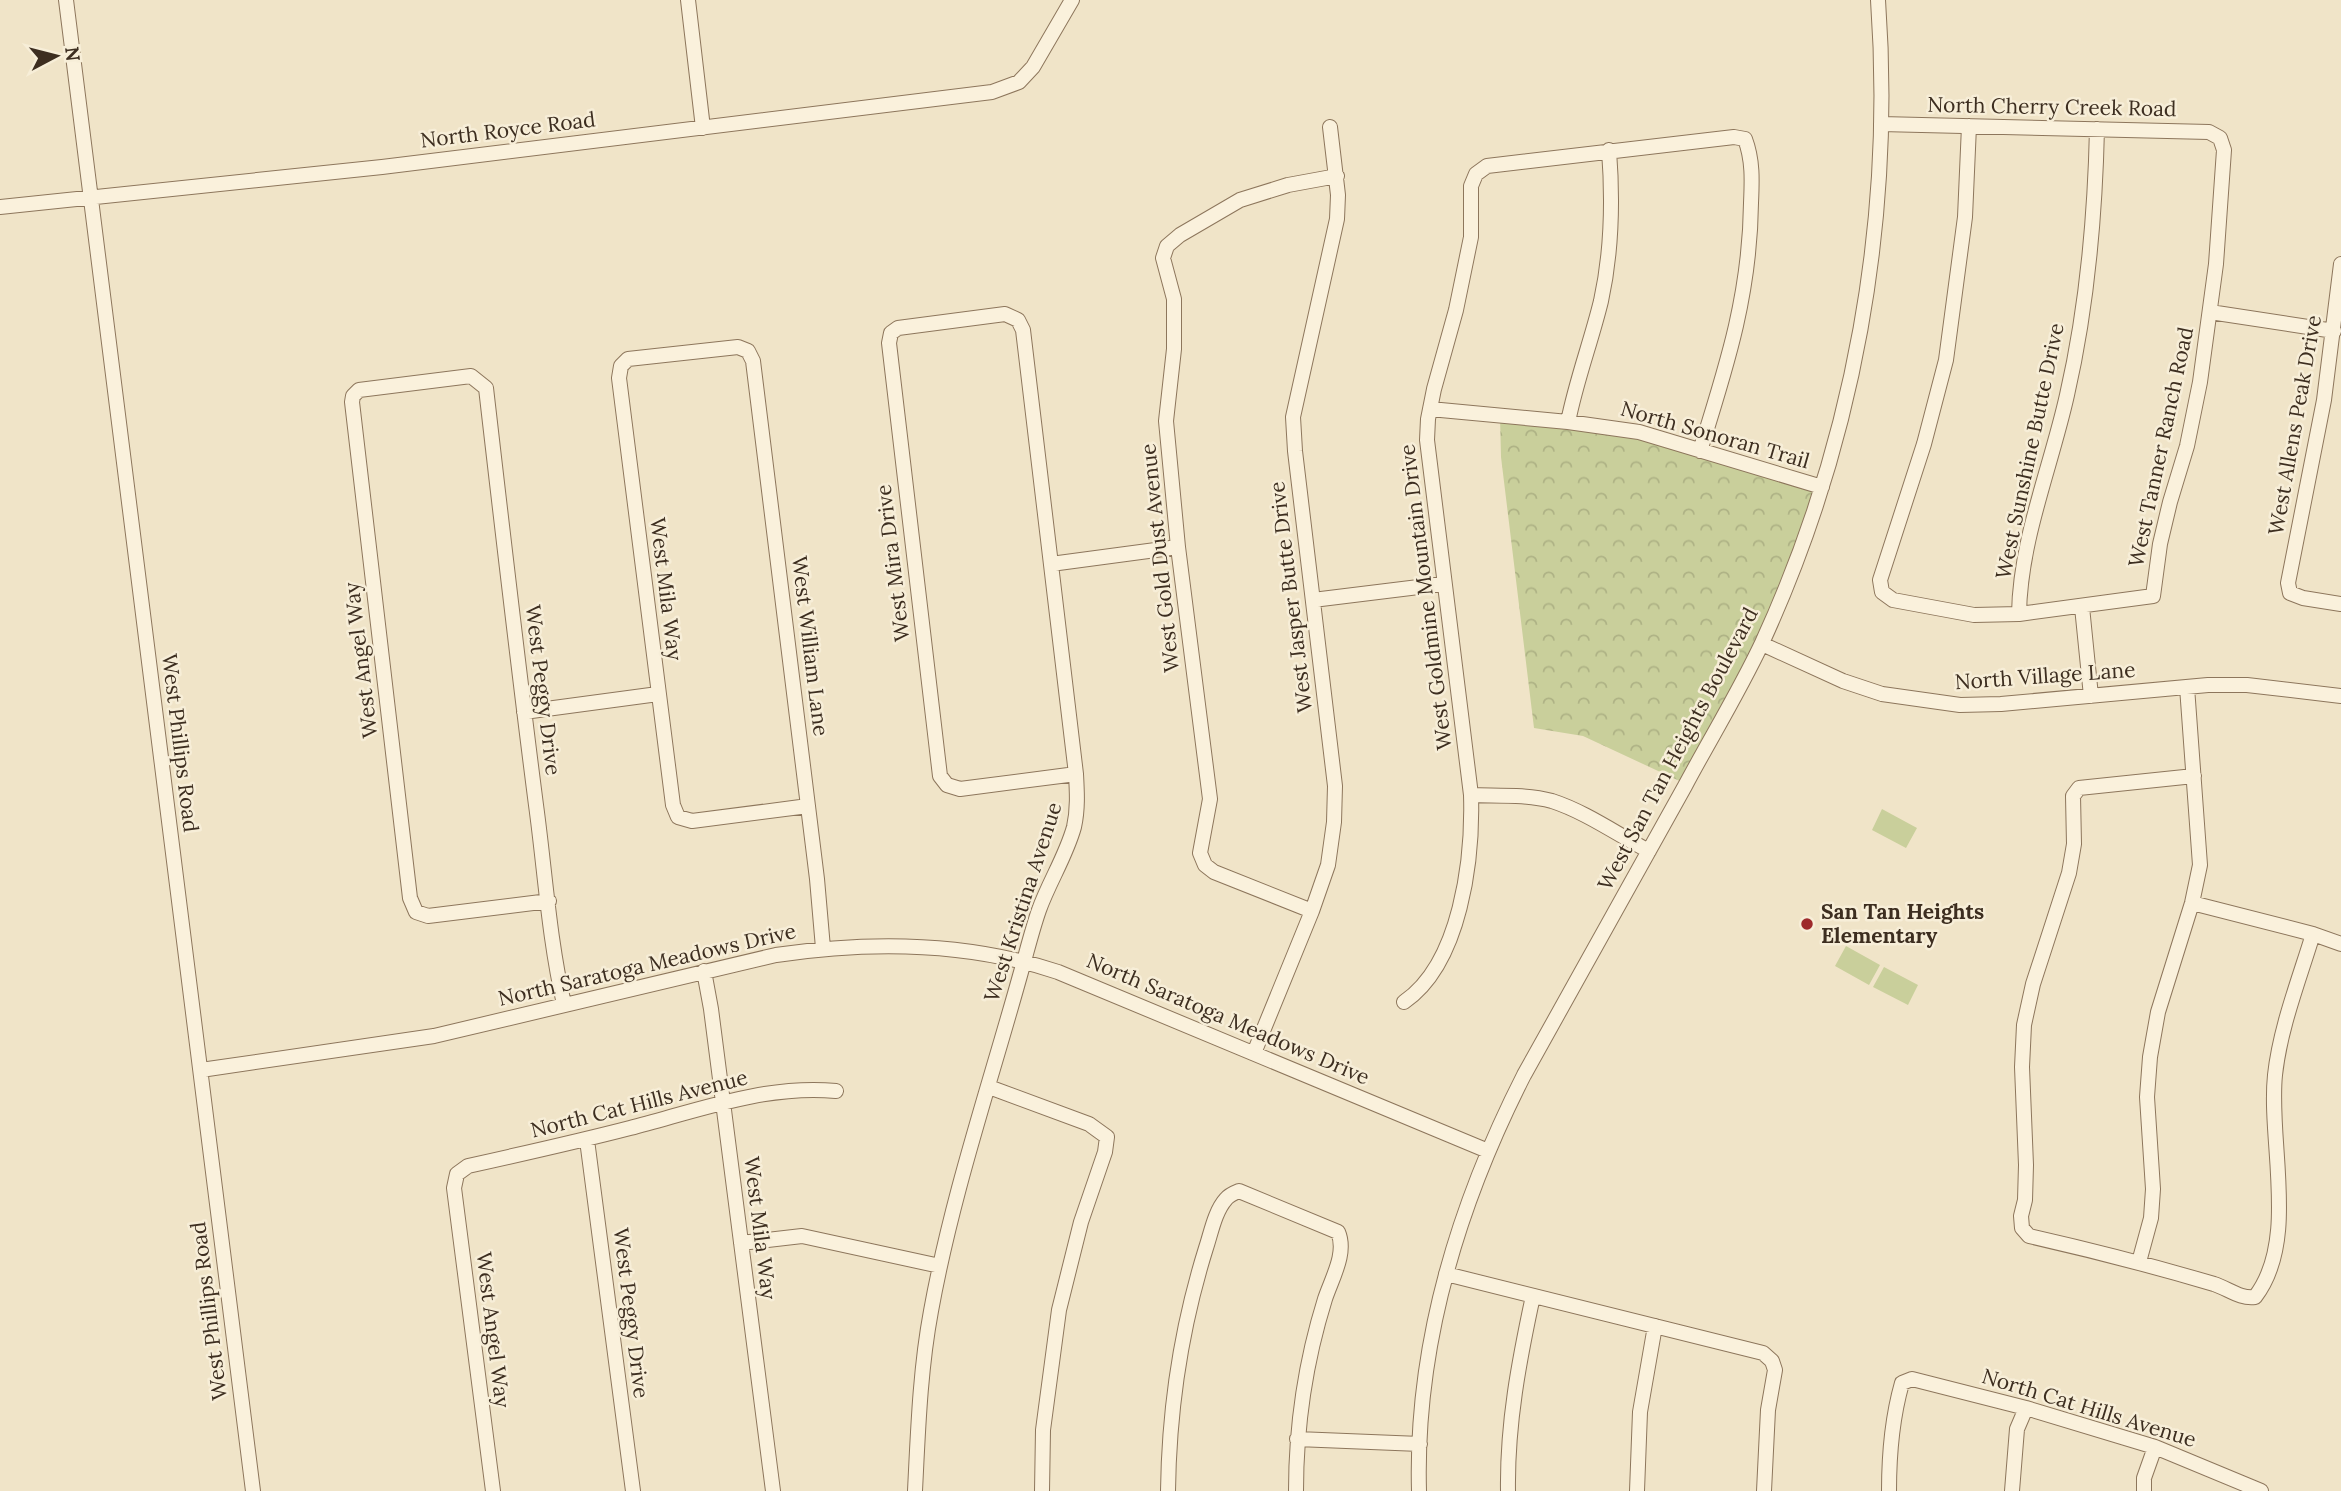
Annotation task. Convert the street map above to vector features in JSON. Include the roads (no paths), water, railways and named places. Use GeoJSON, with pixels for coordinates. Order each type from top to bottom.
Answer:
{"type":"FeatureCollection","features":[{"type":"Feature","properties":{"kind":"street","name":"West Phillips Road"},"geometry":{"type":"LineString","coordinates":[[66,0],[253,1491]]}},
{"type":"Feature","properties":{"kind":"street"},"geometry":{"type":"LineString","coordinates":[[688,0],[703,128]]}},
{"type":"Feature","properties":{"kind":"street","name":"North Royce Road"},"geometry":{"type":"LineString","coordinates":[[0,207],[382,167],[992,92],[1019,82],[1033,67],[1072,0]]}},
{"type":"Feature","properties":{"kind":"street","name":"West San Tan Heights Boulevard"},"geometry":{"type":"LineString","coordinates":[[1419,1491],[1420,1444],[1433,1326],[1465,1213],[1488,1151],[1524,1074],[1649,852],[1762,643],[1822,487],[1860,335],[1879,192],[1881,124],[1878,0]]}},
{"type":"Feature","properties":{"kind":"street","name":"North Cherry Creek Road"},"geometry":{"type":"LineString","coordinates":[[1881,124],[2209,132],[2220,138]]}},
{"type":"Feature","properties":{"kind":"street"},"geometry":{"type":"LineString","coordinates":[[1969,126],[1965,217],[1946,360],[1924,444],[1880,580],[1882,593],[1893,600],[1974,615],[2020,614],[2082,607],[2091,696]]}},
{"type":"Feature","properties":{"kind":"street","name":"West Jasper Butte Drive"},"geometry":{"type":"LineString","coordinates":[[1254,1053],[1328,865],[1334,822],[1335,786],[1293,417],[1297,389],[1335,230],[1338,195],[1331,127]]}},
{"type":"Feature","properties":{"kind":"street","name":"West Sunshine Butte Drive"},"geometry":{"type":"LineString","coordinates":[[2020,614],[2024,560],[2068,394],[2079,330],[2094,206],[2097,129]]}},
{"type":"Feature","properties":{"kind":"street"},"geometry":{"type":"LineString","coordinates":[[1568,422],[1600,302],[1610,246],[1612,208],[1609,150],[1734,136],[1745,139],[1751,154],[1751,235],[1735,334],[1700,451]]}},
{"type":"Feature","properties":{"kind":"street","name":"West Tanner Ranch Road"},"geometry":{"type":"LineString","coordinates":[[2082,607],[2153,596],[2160,544],[2187,446],[2210,312],[2217,264],[2224,150],[2220,138]]}},
{"type":"Feature","properties":{"kind":"street","name":"West Goldmine Mountain Drive"},"geometry":{"type":"LineString","coordinates":[[1404,1002],[1418,993],[1431,977],[1452,933],[1469,853],[1471,795],[1427,440],[1430,409],[1471,237],[1471,186],[1476,174],[1487,166],[1609,150]]}},
{"type":"Feature","properties":{"kind":"street","name":"West Gold Dust Avenue"},"geometry":{"type":"LineString","coordinates":[[1312,911],[1214,872],[1205,865],[1200,853],[1210,799],[1178,547],[1166,421],[1174,349],[1174,299],[1163,258],[1167,246],[1180,235],[1240,200],[1288,185],[1336,176]]}},
{"type":"Feature","properties":{"kind":"street","name":"West Allens Peak Drive"},"geometry":{"type":"LineString","coordinates":[[2341,264],[2323,400],[2288,583],[2290,593],[2341,604]]}},
{"type":"Feature","properties":{"kind":"street"},"geometry":{"type":"LineString","coordinates":[[2210,312],[2334,331]]}},
{"type":"Feature","properties":{"kind":"street","name":"West Mira Drive"},"geometry":{"type":"LineString","coordinates":[[1018,320],[1005,314],[898,328],[891,333],[889,343],[940,776],[947,785],[960,789],[1076,774]]}},
{"type":"Feature","properties":{"kind":"street","name":"West Kristina Avenue"},"geometry":{"type":"LineString","coordinates":[[915,1491],[920,1396],[930,1313],[959,1184],[1039,909],[1074,825],[1077,801],[1023,330],[1018,320]]}},
{"type":"Feature","properties":{"kind":"street","name":"West William Lane"},"geometry":{"type":"LineString","coordinates":[[621,366],[628,359],[738,347],[748,351],[753,361],[823,948]]}},
{"type":"Feature","properties":{"kind":"street","name":"West Mila Way"},"geometry":{"type":"LineString","coordinates":[[621,366],[619,378],[658,694],[673,805],[678,817],[692,821],[808,806]]}},
{"type":"Feature","properties":{"kind":"street","name":"West Peggy Drive"},"geometry":{"type":"LineString","coordinates":[[352,402],[353,396],[359,390],[471,376],[486,388],[524,712],[558,977],[564,1004]]}},
{"type":"Feature","properties":{"kind":"street","name":"West Angel Way"},"geometry":{"type":"LineString","coordinates":[[352,402],[410,898],[416,912],[428,916],[549,901]]}},
{"type":"Feature","properties":{"kind":"street","name":"North Sonoran Trail"},"geometry":{"type":"LineString","coordinates":[[1430,409],[1568,422],[1639,432],[1822,487]]}},
{"type":"Feature","properties":{"kind":"street"},"geometry":{"type":"LineString","coordinates":[[1051,565],[1178,547]]}},
{"type":"Feature","properties":{"kind":"street"},"geometry":{"type":"LineString","coordinates":[[1313,600],[1443,584]]}},
{"type":"Feature","properties":{"kind":"street","name":"North Village Lane"},"geometry":{"type":"LineString","coordinates":[[1762,643],[1843,681],[1882,694],[1960,705],[2001,704],[2186,687],[2247,685],[2341,696]]}},
{"type":"Feature","properties":{"kind":"street"},"geometry":{"type":"LineString","coordinates":[[2139,1262],[2151,1218],[2153,1189],[2147,1097],[2150,1057],[2158,1012],[2192,903],[2200,865],[2186,687]]}},
{"type":"Feature","properties":{"kind":"street"},"geometry":{"type":"LineString","coordinates":[[524,712],[658,694]]}},
{"type":"Feature","properties":{"kind":"street"},"geometry":{"type":"LineString","coordinates":[[2194,776],[2079,788],[2073,796],[2074,844],[2069,873],[2024,1025],[2022,1067],[2026,1165],[2022,1228],[2029,1236],[2139,1262],[2222,1287],[2245,1298],[2255,1297],[2262,1287],[2278,1235],[2278,1177],[2273,1098],[2275,1072],[2281,1041],[2313,934]]}},
{"type":"Feature","properties":{"kind":"street"},"geometry":{"type":"LineString","coordinates":[[1471,795],[1522,796],[1551,801],[1649,852]]}},
{"type":"Feature","properties":{"kind":"street"},"geometry":{"type":"LineString","coordinates":[[2192,903],[2313,934],[2341,944]]}},
{"type":"Feature","properties":{"kind":"street","name":"North Saratoga Meadows Drive"},"geometry":{"type":"LineString","coordinates":[[201,1070],[394,1043],[776,955],[823,948],[919,947],[1024,960],[1092,985],[1488,1151]]}},
{"type":"Feature","properties":{"kind":"street","name":"West Mila Way"},"geometry":{"type":"LineString","coordinates":[[704,971],[724,1104],[773,1491]]}},
{"type":"Feature","properties":{"kind":"street"},"geometry":{"type":"LineString","coordinates":[[989,1087],[1089,1124],[1107,1137],[1105,1152],[1069,1265],[1059,1310],[1043,1430],[1042,1491]]}},
{"type":"Feature","properties":{"kind":"street","name":"North Cat Hills Avenue"},"geometry":{"type":"LineString","coordinates":[[457,1174],[468,1166],[587,1140],[724,1104],[809,1088],[836,1091]]}},
{"type":"Feature","properties":{"kind":"street","name":"West Peggy Drive"},"geometry":{"type":"LineString","coordinates":[[587,1140],[633,1491]]}},
{"type":"Feature","properties":{"kind":"street","name":"West Angel Way"},"geometry":{"type":"LineString","coordinates":[[457,1174],[454,1188],[493,1491]]}},
{"type":"Feature","properties":{"kind":"street"},"geometry":{"type":"LineString","coordinates":[[1168,1491],[1180,1349],[1198,1275],[1220,1208],[1227,1196],[1240,1191],[1338,1232],[1342,1242],[1317,1325],[1298,1419],[1296,1491]]}},
{"type":"Feature","properties":{"kind":"street"},"geometry":{"type":"LineString","coordinates":[[741,1243],[802,1236],[940,1266]]}},
{"type":"Feature","properties":{"kind":"street"},"geometry":{"type":"LineString","coordinates":[[1446,1274],[1763,1353],[1772,1362],[1775,1370],[1768,1410],[1764,1491]]}},
{"type":"Feature","properties":{"kind":"street"},"geometry":{"type":"LineString","coordinates":[[1508,1491],[1507,1448],[1515,1380],[1533,1296]]}},
{"type":"Feature","properties":{"kind":"street"},"geometry":{"type":"LineString","coordinates":[[1637,1491],[1640,1412],[1655,1326]]}},
{"type":"Feature","properties":{"kind":"street","name":"North Cat Hills Avenue"},"geometry":{"type":"LineString","coordinates":[[1889,1491],[1895,1406],[1902,1383],[1912,1379],[2026,1408],[2155,1447],[2261,1491]]}},
{"type":"Feature","properties":{"kind":"street"},"geometry":{"type":"LineString","coordinates":[[2012,1491],[2017,1429],[2026,1408]]}},
{"type":"Feature","properties":{"kind":"street"},"geometry":{"type":"LineString","coordinates":[[1297,1439],[1420,1444]]}},
{"type":"Feature","properties":{"kind":"street"},"geometry":{"type":"LineString","coordinates":[[2144,1491],[2144,1478],[2155,1447]]}},
{"type":"Feature","properties":{"kind":"place","name":"San Tan Heights Elementary"},"geometry":{"type":"Point","coordinates":[1807,924]}}]}
